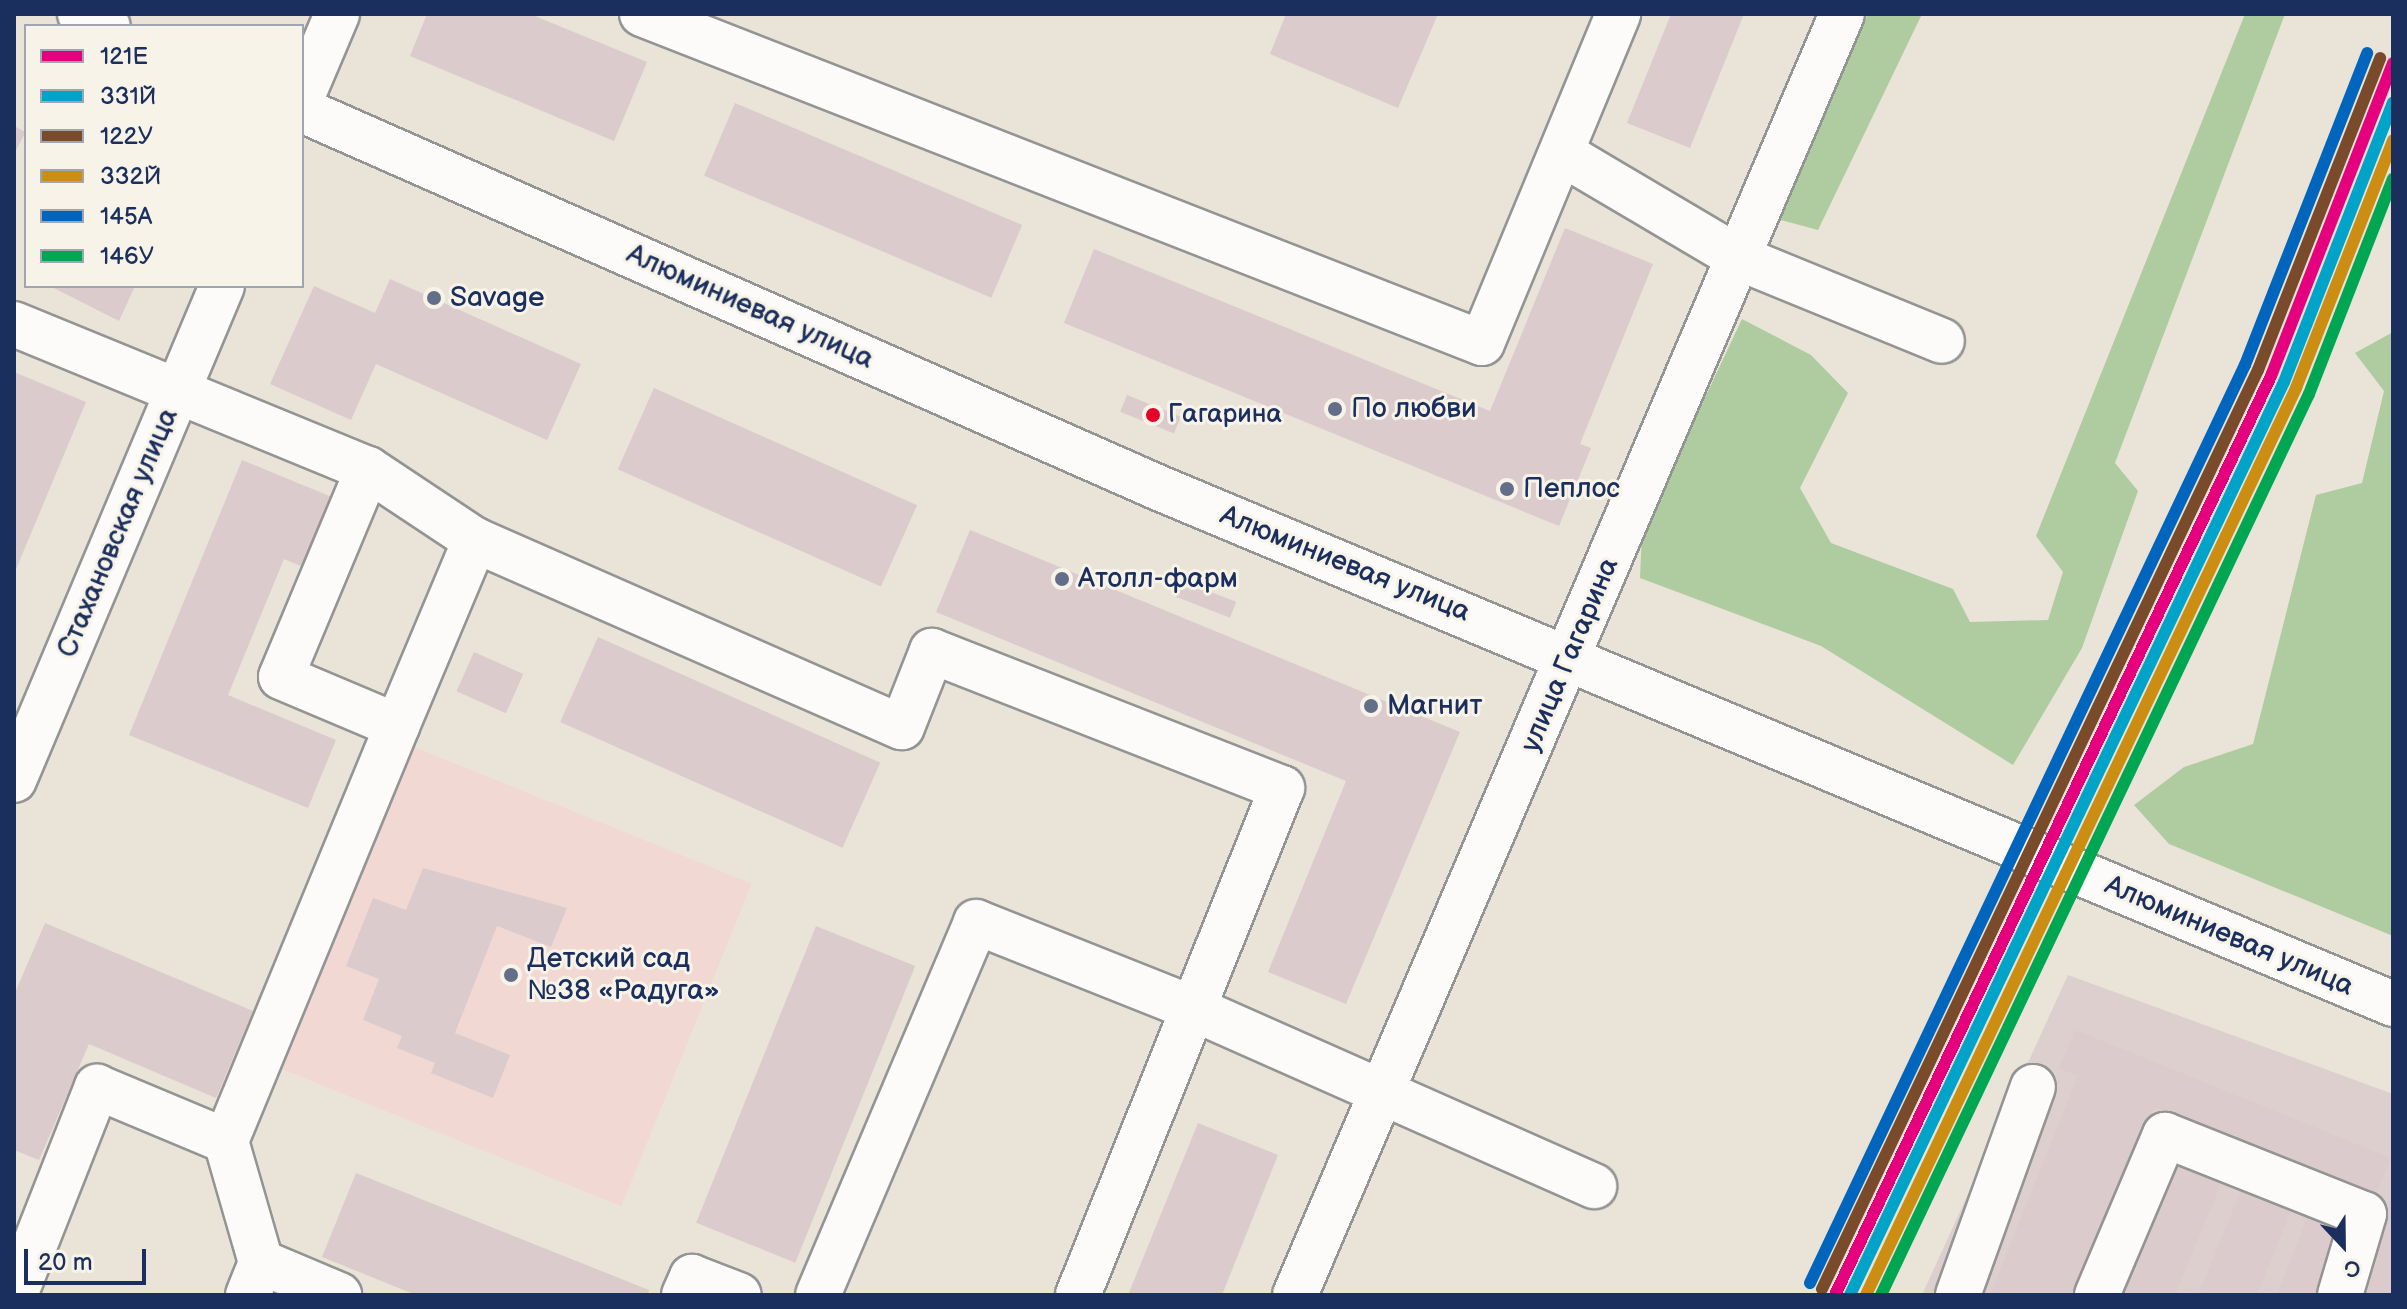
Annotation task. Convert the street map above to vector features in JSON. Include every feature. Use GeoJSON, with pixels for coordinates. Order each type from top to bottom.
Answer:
{"type":"FeatureCollection","features":[{"type":"Feature","properties":{"kind":"main road"},"geometry":{"type":"LineString","coordinates":[[80,14],[103,24]]}},
{"type":"Feature","properties":{"kind":"main road"},"geometry":{"type":"LineString","coordinates":[[304,92],[337,14]]}},
{"type":"Feature","properties":{"kind":"main road"},"geometry":{"type":"LineString","coordinates":[[642,14],[1482,343],[1563,154],[1618,14]]}},
{"type":"Feature","properties":{"kind":"main road","name":"улица Гагарина"},"geometry":{"type":"LineString","coordinates":[[1295,1295],[1571,656],[1842,14]]}},
{"type":"Feature","properties":{"kind":"main road","name":"Алюминиевая улица"},"geometry":{"type":"LineString","coordinates":[[304,111],[1159,488],[1571,656],[2393,1004]]}},
{"type":"Feature","properties":{"kind":"main road"},"geometry":{"type":"LineString","coordinates":[[1563,154],[1739,258],[1942,341]]}},
{"type":"Feature","properties":{"kind":"main road","name":"Стахановская улица"},"geometry":{"type":"LineString","coordinates":[[14,780],[221,288]]}},
{"type":"Feature","properties":{"kind":"main road"},"geometry":{"type":"LineString","coordinates":[[14,324],[179,387],[368,469],[475,540],[902,727],[932,651],[1282,788],[1078,1295]]}},
{"type":"Feature","properties":{"kind":"main road"},"geometry":{"type":"LineString","coordinates":[[368,469],[281,677],[397,726]]}},
{"type":"Feature","properties":{"kind":"main road"},"geometry":{"type":"LineString","coordinates":[[339,1295],[255,1278],[226,1141],[475,540]]}},
{"type":"Feature","properties":{"kind":"main road"},"geometry":{"type":"LineString","coordinates":[[818,1295],[976,922],[1192,1008],[1594,1186]]}},
{"type":"Feature","properties":{"kind":"main road"},"geometry":{"type":"LineString","coordinates":[[15,1295],[97,1087],[226,1141]]}},
{"type":"Feature","properties":{"kind":"main road"},"geometry":{"type":"LineString","coordinates":[[1958,1295],[2033,1087]]}},
{"type":"Feature","properties":{"kind":"main road"},"geometry":{"type":"LineString","coordinates":[[2097,1295],[2165,1135],[2364,1214],[2340,1295]]}},
{"type":"Feature","properties":{"kind":"main road"},"geometry":{"type":"LineString","coordinates":[[684,1295],[692,1277],[739,1295]]}},
{"type":"Feature","properties":{"kind":"shaded area","name":"Детский сад №38 «Радуга»"},"geometry":{"type":"Polygon","coordinates":[[[404,743],[752,883],[621,1206],[274,1066],[404,743]]]}},
{"type":"Feature","properties":{"kind":"shaded area"},"geometry":{"type":"Polygon","coordinates":[[[2068,975],[2393,1094],[2393,1295],[1922,1295],[2068,975]]]}},
{"type":"Feature","properties":{"kind":"green space"},"geometry":{"type":"Polygon","coordinates":[[[1868,14],[1922,14],[1818,230],[1777,219],[1868,14]]]}},
{"type":"Feature","properties":{"kind":"green space"},"geometry":{"type":"Polygon","coordinates":[[[2245,14],[2285,14],[2115,463],[2138,491],[2082,648],[2013,765],[1821,646],[1640,578],[1642,531],[1742,319],[1811,355],[1848,393],[1800,488],[1831,543],[1953,589],[1970,622],[2048,620],[2063,572],[2036,536],[2245,14]]]}},
{"type":"Feature","properties":{"kind":"green space"},"geometry":{"type":"Polygon","coordinates":[[[2393,332],[2393,936],[2169,844],[2134,805],[2184,767],[2253,744],[2316,495],[2362,483],[2384,391],[2355,353],[2393,332]]]}},
{"type":"Feature","properties":{"kind":"building"},"geometry":{"type":"Polygon","coordinates":[[[427,14],[530,14],[647,62],[614,141],[410,56],[427,14]]]}},
{"type":"Feature","properties":{"kind":"building"},"geometry":{"type":"Polygon","coordinates":[[[1286,14],[1438,14],[1398,108],[1270,54],[1286,14]]]}},
{"type":"Feature","properties":{"kind":"building"},"geometry":{"type":"Polygon","coordinates":[[[1671,14],[1744,14],[1690,148],[1627,123],[1671,14]]]}},
{"type":"Feature","properties":{"kind":"building"},"geometry":{"type":"Polygon","coordinates":[[[735,103],[1022,225],[991,298],[704,176],[735,103]]]}},
{"type":"Feature","properties":{"kind":"building"},"geometry":{"type":"Polygon","coordinates":[[[14,126],[24,131],[24,135],[14,155],[14,126]]]}},
{"type":"Feature","properties":{"kind":"building"},"geometry":{"type":"Polygon","coordinates":[[[1565,228],[1653,264],[1580,444],[1591,448],[1559,526],[1064,323],[1094,249],[1490,411],[1565,228]]]}},
{"type":"Feature","properties":{"kind":"building"},"geometry":{"type":"Polygon","coordinates":[[[390,279],[581,364],[547,440],[376,364],[351,420],[270,384],[314,286],[375,313],[390,279]]]}},
{"type":"Feature","properties":{"kind":"building"},"geometry":{"type":"Polygon","coordinates":[[[54,288],[134,288],[119,321],[54,288]]]}},
{"type":"Feature","properties":{"kind":"building"},"geometry":{"type":"Polygon","coordinates":[[[14,372],[86,402],[14,574],[14,372]]]}},
{"type":"Feature","properties":{"kind":"building"},"geometry":{"type":"Polygon","coordinates":[[[654,388],[917,505],[881,586],[618,469],[654,388]]]}},
{"type":"Feature","properties":{"kind":"building"},"geometry":{"type":"Polygon","coordinates":[[[1127,395],[1181,417],[1174,433],[1120,412],[1127,395]]]}},
{"type":"Feature","properties":{"kind":"building"},"geometry":{"type":"Polygon","coordinates":[[[242,460],[332,497],[303,567],[284,559],[228,695],[336,740],[308,808],[129,735],[242,460]]]}},
{"type":"Feature","properties":{"kind":"building"},"geometry":{"type":"Polygon","coordinates":[[[970,530],[1460,732],[1346,1004],[1268,972],[1346,781],[936,612],[970,530]]]}},
{"type":"Feature","properties":{"kind":"building"},"geometry":{"type":"Polygon","coordinates":[[[1182,581],[1236,602],[1230,618],[1176,597],[1182,581]]]}},
{"type":"Feature","properties":{"kind":"building"},"geometry":{"type":"Polygon","coordinates":[[[598,637],[880,763],[842,848],[560,722],[598,637]]]}},
{"type":"Feature","properties":{"kind":"building"},"geometry":{"type":"Polygon","coordinates":[[[474,652],[523,674],[506,713],[457,691],[474,652]]]}},
{"type":"Feature","properties":{"kind":"building"},"geometry":{"type":"Polygon","coordinates":[[[423,868],[567,908],[551,947],[497,926],[455,1033],[510,1055],[493,1098],[431,1073],[435,1063],[397,1048],[402,1036],[363,1020],[379,979],[346,966],[373,898],[406,910],[423,868]]]}},
{"type":"Feature","properties":{"kind":"building"},"geometry":{"type":"Polygon","coordinates":[[[45,923],[253,1011],[216,1098],[89,1044],[39,1160],[14,1150],[14,995],[45,923]]]}},
{"type":"Feature","properties":{"kind":"building"},"geometry":{"type":"Polygon","coordinates":[[[816,926],[915,966],[795,1263],[696,1223],[816,926]]]}},
{"type":"Feature","properties":{"kind":"building"},"geometry":{"type":"Polygon","coordinates":[[[2075,1030],[2391,1158],[2375,1196],[2154,1107],[2079,1295],[1990,1295],[2078,1076],[2059,1068],[2075,1030]]]}},
{"type":"Feature","properties":{"kind":"building"},"geometry":{"type":"Polygon","coordinates":[[[1198,1123],[1278,1155],[1222,1295],[1128,1295],[1198,1123]]]}},
{"type":"Feature","properties":{"kind":"building"},"geometry":{"type":"Polygon","coordinates":[[[2171,1161],[2222,1181],[2175,1295],[2117,1295],[2171,1161]]]}},
{"type":"Feature","properties":{"kind":"building"},"geometry":{"type":"Polygon","coordinates":[[[356,1173],[649,1290],[648,1295],[416,1295],[322,1257],[356,1173]]]}},
{"type":"Feature","properties":{"kind":"building"},"geometry":{"type":"Polygon","coordinates":[[[2241,1191],[2291,1211],[2257,1295],[2198,1295],[2241,1191]]]}},
{"type":"Feature","properties":{"kind":"building"},"geometry":{"type":"Polygon","coordinates":[[[2392,1194],[2393,1295],[2361,1295],[2392,1194]]]}},
{"type":"Feature","properties":{"kind":"building"},"geometry":{"type":"Polygon","coordinates":[[[2309,1213],[2348,1228],[2322,1295],[2277,1295],[2309,1213]]]}},
{"type":"Feature","properties":{"kind":"transit line","name":"145А"},"geometry":{"type":"LineString","coordinates":[[1810,1283],[2245,365],[2367,53]]}},
{"type":"Feature","properties":{"kind":"transit line","name":"122У"},"geometry":{"type":"LineString","coordinates":[[1822,1289],[2258,370],[2380,58]]}},
{"type":"Feature","properties":{"kind":"transit line","name":"121Е"},"geometry":{"type":"LineString","coordinates":[[1835,1295],[2271,376],[2393,63]]}},
{"type":"Feature","properties":{"kind":"transit line","name":"331Й"},"geometry":{"type":"LineString","coordinates":[[1850,1295],[2284,382],[2393,102]]}},
{"type":"Feature","properties":{"kind":"transit line","name":"332Й"},"geometry":{"type":"LineString","coordinates":[[1866,1295],[2296,388],[2393,140]]}},
{"type":"Feature","properties":{"kind":"transit line","name":"146У"},"geometry":{"type":"LineString","coordinates":[[1881,1295],[2309,394],[2393,179]]}},
{"type":"Feature","properties":{"kind":"place","name":"Savage"},"geometry":{"type":"Point","coordinates":[434,298]}},
{"type":"Feature","properties":{"kind":"place","name":"По любви"},"geometry":{"type":"Point","coordinates":[1335,409]}},
{"type":"Feature","properties":{"kind":"place","name":"Гагарина"},"geometry":{"type":"Point","coordinates":[1153,415]}},
{"type":"Feature","properties":{"kind":"place","name":"Пеплос"},"geometry":{"type":"Point","coordinates":[1507,489]}},
{"type":"Feature","properties":{"kind":"place","name":"Атолл-фарм"},"geometry":{"type":"Point","coordinates":[1062,579]}},
{"type":"Feature","properties":{"kind":"place","name":"Магнит"},"geometry":{"type":"Point","coordinates":[1371,706]}},
{"type":"Feature","properties":{"kind":"place","name":"Детский сад №38 «Радуга»"},"geometry":{"type":"Point","coordinates":[511,975]}}]}
